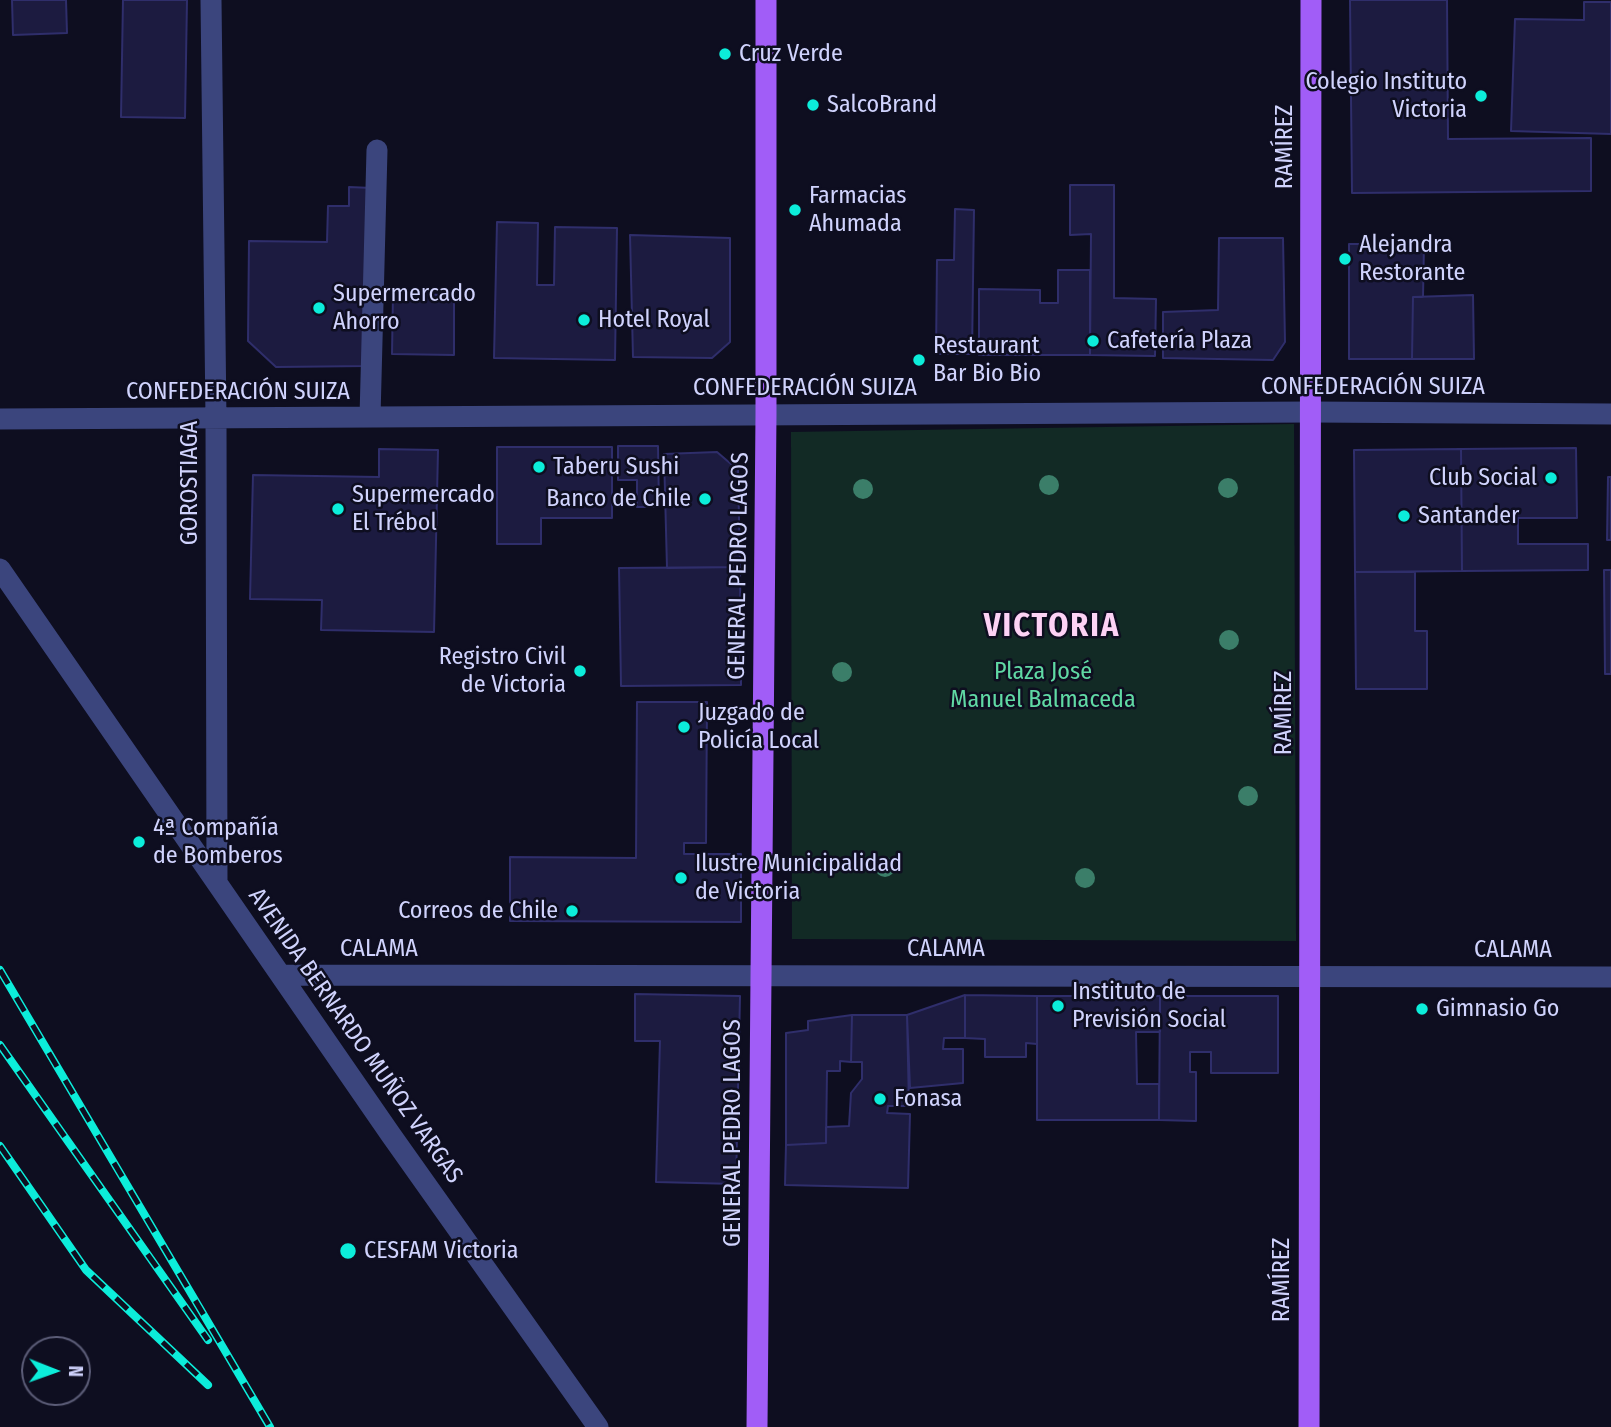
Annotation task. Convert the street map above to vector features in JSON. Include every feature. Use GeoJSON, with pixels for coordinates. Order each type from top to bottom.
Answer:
{"type":"FeatureCollection","features":[{"type":"Feature","properties":{"kind":"main road","name":"GENERAL PEDRO LAGOS"},"geometry":{"type":"LineString","coordinates":[[757,1427],[766,414],[766,0]]}},
{"type":"Feature","properties":{"kind":"main road","name":"RAMÍREZ"},"geometry":{"type":"LineString","coordinates":[[1309,1427],[1311,0]]}},
{"type":"Feature","properties":{"kind":"street","name":"GOROSTIAGA"},"geometry":{"type":"LineString","coordinates":[[211,0],[216,419],[217,882]]}},
{"type":"Feature","properties":{"kind":"street"},"geometry":{"type":"LineString","coordinates":[[370,418],[376,150]]}},
{"type":"Feature","properties":{"kind":"street","name":"CONFEDERACIÓN SUIZA"},"geometry":{"type":"LineString","coordinates":[[0,419],[1312,412],[1611,414]]}},
{"type":"Feature","properties":{"kind":"street","name":"AVENIDA BERNARDO MUÑOZ VARGAS"},"geometry":{"type":"LineString","coordinates":[[0,569],[598,1427]]}},
{"type":"Feature","properties":{"kind":"street","name":"CALAMA"},"geometry":{"type":"LineString","coordinates":[[281,975],[1611,977]]}},
{"type":"Feature","properties":{"kind":"green space","name":"Plaza José Manuel Balmaceda"},"geometry":{"type":"Polygon","coordinates":[[[1294,424],[1296,941],[792,939],[791,432],[1294,424]]]}},
{"type":"Feature","properties":{"kind":"building"},"geometry":{"type":"Polygon","coordinates":[[[12,0],[66,0],[67,33],[13,35],[12,0]]]}},
{"type":"Feature","properties":{"kind":"building"},"geometry":{"type":"Polygon","coordinates":[[[123,0],[187,0],[185,118],[121,117],[123,0]]]}},
{"type":"Feature","properties":{"kind":"building"},"geometry":{"type":"Polygon","coordinates":[[[1350,0],[1447,0],[1448,139],[1591,138],[1591,191],[1352,193],[1350,0]]]}},
{"type":"Feature","properties":{"kind":"building"},"geometry":{"type":"Polygon","coordinates":[[[1584,2],[1611,2],[1611,134],[1511,131],[1515,19],[1584,20],[1584,2]]]}},
{"type":"Feature","properties":{"kind":"building"},"geometry":{"type":"Polygon","coordinates":[[[1070,185],[1114,185],[1114,298],[1156,299],[1155,356],[1090,355],[1091,234],[1070,235],[1070,185]]]}},
{"type":"Feature","properties":{"kind":"building"},"geometry":{"type":"Polygon","coordinates":[[[349,187],[372,188],[367,366],[276,367],[248,341],[249,241],[327,242],[328,206],[349,206],[349,187]]]}},
{"type":"Feature","properties":{"kind":"building"},"geometry":{"type":"Polygon","coordinates":[[[955,209],[974,210],[972,354],[936,354],[937,260],[954,260],[955,209]]]}},
{"type":"Feature","properties":{"kind":"building"},"geometry":{"type":"Polygon","coordinates":[[[497,222],[538,223],[537,285],[554,285],[555,227],[617,228],[615,360],[494,358],[497,222]]]}},
{"type":"Feature","properties":{"kind":"building"},"geometry":{"type":"Polygon","coordinates":[[[630,235],[730,238],[730,342],[712,358],[633,357],[630,235]]]}},
{"type":"Feature","properties":{"kind":"building"},"geometry":{"type":"Polygon","coordinates":[[[1219,238],[1283,238],[1285,342],[1273,360],[1163,358],[1163,312],[1218,310],[1219,238]]]}},
{"type":"Feature","properties":{"kind":"building"},"geometry":{"type":"Polygon","coordinates":[[[1349,244],[1424,244],[1423,297],[1413,297],[1412,359],[1349,359],[1349,244]]]}},
{"type":"Feature","properties":{"kind":"building"},"geometry":{"type":"Polygon","coordinates":[[[1058,270],[1090,270],[1090,355],[979,355],[979,289],[1040,290],[1040,303],[1058,303],[1058,270]]]}},
{"type":"Feature","properties":{"kind":"building"},"geometry":{"type":"Polygon","coordinates":[[[393,294],[454,295],[454,355],[392,354],[393,294]]]}},
{"type":"Feature","properties":{"kind":"building"},"geometry":{"type":"Polygon","coordinates":[[[1473,295],[1474,359],[1412,359],[1413,297],[1473,295]]]}},
{"type":"Feature","properties":{"kind":"building"},"geometry":{"type":"Polygon","coordinates":[[[618,446],[658,446],[659,507],[637,507],[637,480],[618,480],[618,446]]]}},
{"type":"Feature","properties":{"kind":"building"},"geometry":{"type":"Polygon","coordinates":[[[497,447],[612,447],[612,518],[541,518],[541,544],[497,544],[497,447]]]}},
{"type":"Feature","properties":{"kind":"building"},"geometry":{"type":"Polygon","coordinates":[[[1576,448],[1577,518],[1518,518],[1518,544],[1588,544],[1588,570],[1462,571],[1461,449],[1576,448]]]}},
{"type":"Feature","properties":{"kind":"building"},"geometry":{"type":"Polygon","coordinates":[[[379,449],[438,450],[434,632],[321,630],[322,600],[250,599],[253,475],[379,477],[379,449]]]}},
{"type":"Feature","properties":{"kind":"building"},"geometry":{"type":"Polygon","coordinates":[[[1461,449],[1462,571],[1355,572],[1354,450],[1461,449]]]}},
{"type":"Feature","properties":{"kind":"building"},"geometry":{"type":"Polygon","coordinates":[[[717,452],[738,470],[740,567],[667,568],[664,454],[717,452]]]}},
{"type":"Feature","properties":{"kind":"building"},"geometry":{"type":"Polygon","coordinates":[[[1608,477],[1611,477],[1611,540],[1607,540],[1608,477]]]}},
{"type":"Feature","properties":{"kind":"building"},"geometry":{"type":"Polygon","coordinates":[[[740,567],[741,685],[621,686],[619,568],[740,567]]]}},
{"type":"Feature","properties":{"kind":"building"},"geometry":{"type":"Polygon","coordinates":[[[1604,570],[1611,570],[1611,674],[1605,674],[1604,570]]]}},
{"type":"Feature","properties":{"kind":"building"},"geometry":{"type":"Polygon","coordinates":[[[1355,572],[1415,572],[1415,631],[1427,631],[1427,689],[1356,689],[1355,572]]]}},
{"type":"Feature","properties":{"kind":"building"},"geometry":{"type":"Polygon","coordinates":[[[637,702],[707,702],[706,843],[684,843],[684,854],[741,854],[741,922],[510,921],[510,857],[636,858],[637,702]]]}},
{"type":"Feature","properties":{"kind":"building"},"geometry":{"type":"Polygon","coordinates":[[[635,994],[740,996],[736,1184],[656,1182],[660,1041],[635,1041],[635,994]]]}},
{"type":"Feature","properties":{"kind":"building"},"geometry":{"type":"Polygon","coordinates":[[[965,995],[965,1038],[944,1038],[943,1049],[963,1049],[963,1083],[910,1088],[907,1015],[965,995]]]}},
{"type":"Feature","properties":{"kind":"building"},"geometry":{"type":"Polygon","coordinates":[[[965,995],[1037,996],[1037,1044],[1026,1043],[1026,1057],[985,1057],[985,1039],[965,1038],[965,995]]]}},
{"type":"Feature","properties":{"kind":"building"},"geometry":{"type":"Polygon","coordinates":[[[1037,996],[1160,996],[1160,1032],[1136,1032],[1137,1084],[1159,1084],[1159,1120],[1037,1120],[1037,996]]]}},
{"type":"Feature","properties":{"kind":"building"},"geometry":{"type":"Polygon","coordinates":[[[1160,996],[1278,996],[1278,1073],[1211,1073],[1211,1052],[1190,1052],[1190,1072],[1196,1072],[1196,1121],[1159,1120],[1160,996]]]}},
{"type":"Feature","properties":{"kind":"building","name":"Fonasa"},"geometry":{"type":"Polygon","coordinates":[[[852,1015],[907,1015],[909,1106],[888,1106],[887,1113],[910,1114],[908,1188],[785,1185],[786,1145],[826,1143],[826,1127],[849,1126],[851,1093],[862,1079],[862,1062],[851,1062],[852,1015]]]}},
{"type":"Feature","properties":{"kind":"building"},"geometry":{"type":"Polygon","coordinates":[[[852,1015],[851,1062],[840,1061],[840,1071],[827,1071],[826,1143],[786,1145],[786,1033],[808,1030],[808,1021],[852,1015]]]}},
{"type":"Feature","properties":{"kind":"railway"},"geometry":{"type":"LineString","coordinates":[[0,970],[270,1427]]}},
{"type":"Feature","properties":{"kind":"railway"},"geometry":{"type":"LineString","coordinates":[[0,1045],[208,1340]]}},
{"type":"Feature","properties":{"kind":"railway"},"geometry":{"type":"LineString","coordinates":[[0,1146],[86,1270],[208,1385]]}},
{"type":"Feature","properties":{"kind":"place","name":"Cruz Verde"},"geometry":{"type":"Point","coordinates":[725,54]}},
{"type":"Feature","properties":{"kind":"place","name":"Colegio Instituto Victoria"},"geometry":{"type":"Point","coordinates":[1481,96]}},
{"type":"Feature","properties":{"kind":"place","name":"SalcoBrand"},"geometry":{"type":"Point","coordinates":[813,105]}},
{"type":"Feature","properties":{"kind":"place","name":"Farmacias Ahumada"},"geometry":{"type":"Point","coordinates":[795,210]}},
{"type":"Feature","properties":{"kind":"place","name":"Alejandra Restorante"},"geometry":{"type":"Point","coordinates":[1345,259]}},
{"type":"Feature","properties":{"kind":"place","name":"Supermercado Ahorro"},"geometry":{"type":"Point","coordinates":[319,308]}},
{"type":"Feature","properties":{"kind":"place","name":"Hotel Royal"},"geometry":{"type":"Point","coordinates":[584,320]}},
{"type":"Feature","properties":{"kind":"place","name":"Cafetería Plaza"},"geometry":{"type":"Point","coordinates":[1093,341]}},
{"type":"Feature","properties":{"kind":"place","name":"Restaurant Bar Bio Bio"},"geometry":{"type":"Point","coordinates":[919,360]}},
{"type":"Feature","properties":{"kind":"place","name":"Taberu Sushi"},"geometry":{"type":"Point","coordinates":[539,467]}},
{"type":"Feature","properties":{"kind":"place","name":"Club Social"},"geometry":{"type":"Point","coordinates":[1551,478]}},
{"type":"Feature","properties":{"kind":"place","name":"Banco de Chile"},"geometry":{"type":"Point","coordinates":[705,499]}},
{"type":"Feature","properties":{"kind":"place","name":"Supermercado El Trébol"},"geometry":{"type":"Point","coordinates":[338,509]}},
{"type":"Feature","properties":{"kind":"place","name":"Santander"},"geometry":{"type":"Point","coordinates":[1404,516]}},
{"type":"Feature","properties":{"kind":"place","name":"Registro Civil de Victoria"},"geometry":{"type":"Point","coordinates":[580,671]}},
{"type":"Feature","properties":{"kind":"place","name":"Juzgado de Policía Local"},"geometry":{"type":"Point","coordinates":[684,727]}},
{"type":"Feature","properties":{"kind":"place","name":"4ª Compañía de Bomberos"},"geometry":{"type":"Point","coordinates":[139,842]}},
{"type":"Feature","properties":{"kind":"place","name":"Ilustre Municipalidad de Victoria"},"geometry":{"type":"Point","coordinates":[681,878]}},
{"type":"Feature","properties":{"kind":"place","name":"Correos de Chile"},"geometry":{"type":"Point","coordinates":[572,911]}},
{"type":"Feature","properties":{"kind":"place","name":"Instituto de Previsión Social"},"geometry":{"type":"Point","coordinates":[1058,1006]}},
{"type":"Feature","properties":{"kind":"place","name":"Gimnasio Go"},"geometry":{"type":"Point","coordinates":[1422,1009]}},
{"type":"Feature","properties":{"kind":"place","name":"Fonasa"},"geometry":{"type":"Point","coordinates":[880,1099]}},
{"type":"Feature","properties":{"kind":"place","name":"CESFAM Victoria"},"geometry":{"type":"Point","coordinates":[348,1251]}},
{"type":"Feature","properties":{"kind":"district","name":"VICTORIA"},"geometry":{"type":"Point","coordinates":[1052,627]}}]}
